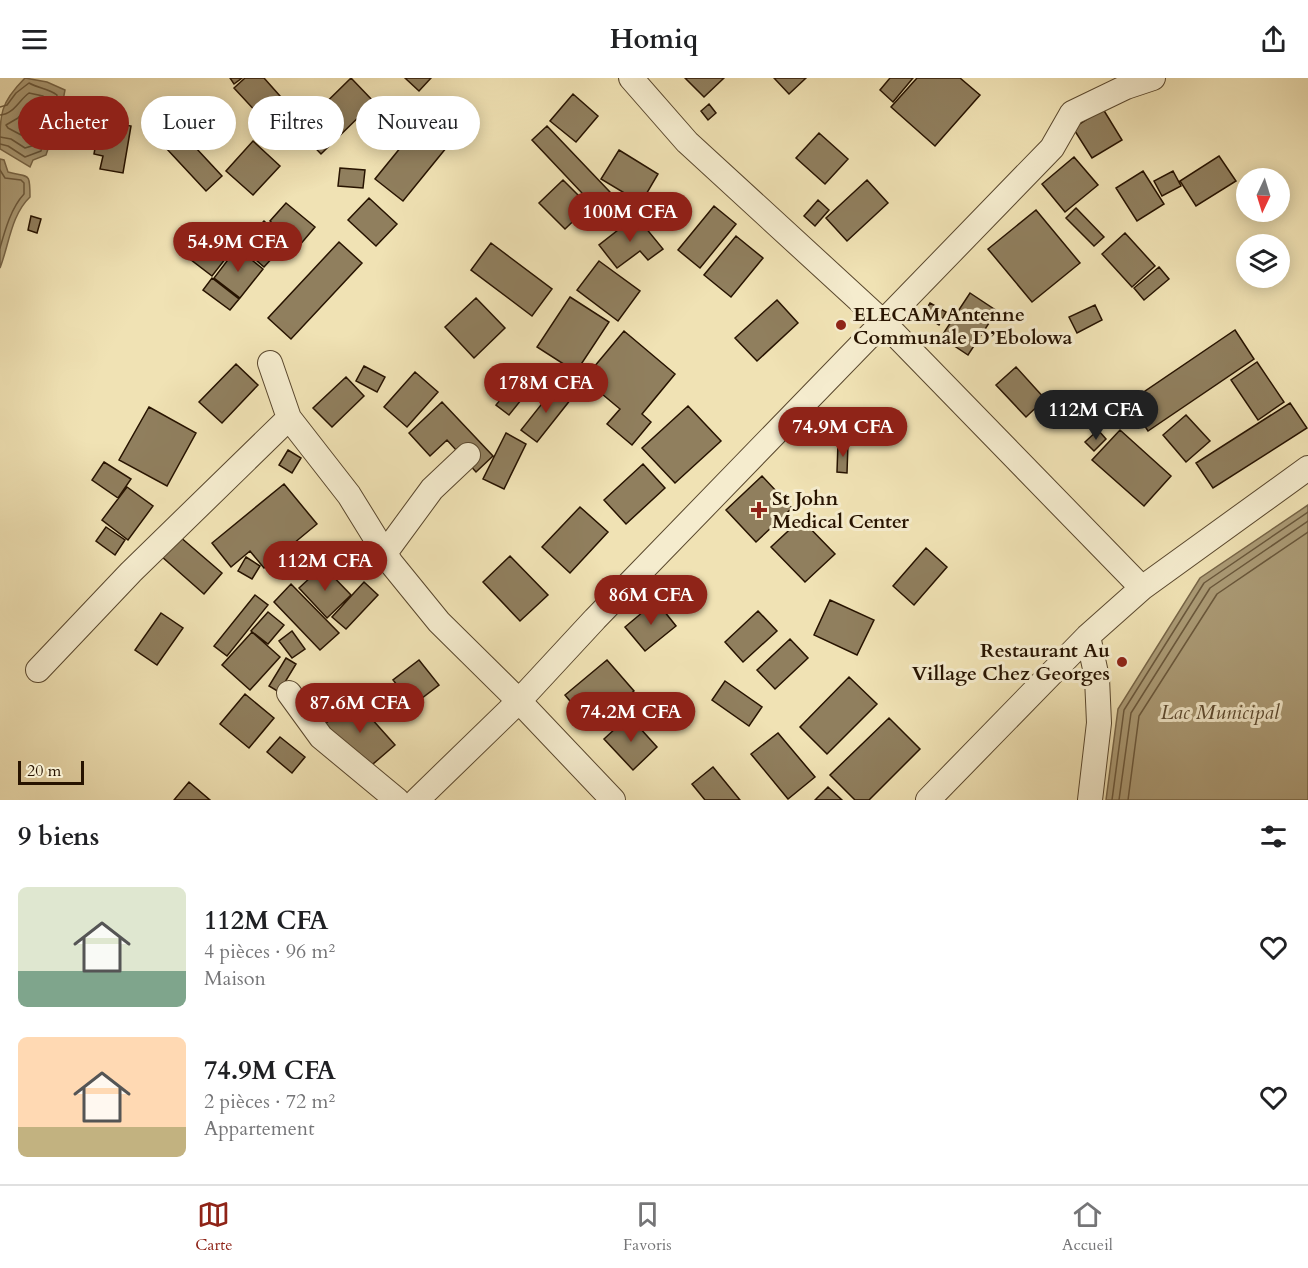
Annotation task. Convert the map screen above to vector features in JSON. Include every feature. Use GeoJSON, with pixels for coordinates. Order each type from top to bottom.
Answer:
{"type":"FeatureCollection","features":[{"type":"Feature","properties":{"kind":"street"},"geometry":{"type":"LineString","coordinates":[[631,78],[687,142],[883,322],[1142,588]]}},
{"type":"Feature","properties":{"kind":"street"},"geometry":{"type":"LineString","coordinates":[[417,800],[519,701],[603,610],[1052,148],[1072,113],[1126,87],[1153,78]]}},
{"type":"Feature","properties":{"kind":"street"},"geometry":{"type":"LineString","coordinates":[[270,363],[290,418],[349,495],[385,554],[439,622],[519,701],[613,800]]}},
{"type":"Feature","properties":{"kind":"street"},"geometry":{"type":"LineString","coordinates":[[38,670],[132,572],[290,418]]}},
{"type":"Feature","properties":{"kind":"street"},"geometry":{"type":"LineString","coordinates":[[385,554],[432,489],[468,455]]}},
{"type":"Feature","properties":{"kind":"street"},"geometry":{"type":"LineString","coordinates":[[928,800],[1088,636],[1142,588],[1308,468]]}},
{"type":"Feature","properties":{"kind":"street"},"geometry":{"type":"LineString","coordinates":[[1088,636],[1096,678],[1099,723],[1090,800]]}},
{"type":"Feature","properties":{"kind":"street"},"geometry":{"type":"LineString","coordinates":[[289,693],[321,737],[397,800]]}},
{"type":"Feature","properties":{"kind":"water"},"geometry":{"type":"Polygon","coordinates":[[[25,78],[47,82],[65,90],[64,96],[18,96],[18,150],[48,150],[46,155],[33,160],[30,167],[0,149],[3,109],[25,78]]]}},
{"type":"Feature","properties":{"kind":"water"},"geometry":{"type":"Polygon","coordinates":[[[0,159],[4,160],[8,172],[29,179],[30,197],[15,221],[0,268],[0,159]]]}},
{"type":"Feature","properties":{"kind":"water","name":"Lac Municipal"},"geometry":{"type":"Polygon","coordinates":[[[1308,505],[1308,800],[1106,800],[1118,709],[1200,578],[1308,505]]]}},
{"type":"Feature","properties":{"kind":"building"},"geometry":{"type":"Polygon","coordinates":[[[230,78],[242,78],[234,84],[230,78]]]}},
{"type":"Feature","properties":{"kind":"building"},"geometry":{"type":"Polygon","coordinates":[[[245,78],[264,78],[280,96],[248,96],[248,103],[234,88],[245,78]]]}},
{"type":"Feature","properties":{"kind":"building"},"geometry":{"type":"Polygon","coordinates":[[[351,78],[368,96],[356,96],[356,120],[344,131],[344,96],[333,96],[351,78]]]}},
{"type":"Feature","properties":{"kind":"building"},"geometry":{"type":"Polygon","coordinates":[[[405,78],[431,78],[419,91],[405,78]]]}},
{"type":"Feature","properties":{"kind":"building"},"geometry":{"type":"Polygon","coordinates":[[[685,78],[724,78],[704,97],[685,78]]]}},
{"type":"Feature","properties":{"kind":"building"},"geometry":{"type":"Polygon","coordinates":[[[774,78],[806,78],[789,94],[774,78]]]}},
{"type":"Feature","properties":{"kind":"building"},"geometry":{"type":"Polygon","coordinates":[[[890,78],[913,78],[893,102],[880,90],[890,78]]]}},
{"type":"Feature","properties":{"kind":"building"},"geometry":{"type":"Polygon","coordinates":[[[917,78],[960,78],[980,95],[935,146],[891,107],[917,78]]]}},
{"type":"Feature","properties":{"kind":"building"},"geometry":{"type":"Polygon","coordinates":[[[573,94],[598,116],[576,142],[550,121],[573,94]]]}},
{"type":"Feature","properties":{"kind":"building"},"geometry":{"type":"Polygon","coordinates":[[[709,104],[716,113],[708,120],[701,111],[709,104]]]}},
{"type":"Feature","properties":{"kind":"building"},"geometry":{"type":"Polygon","coordinates":[[[1103,109],[1122,140],[1092,158],[1073,128],[1103,109]]]}},
{"type":"Feature","properties":{"kind":"building"},"geometry":{"type":"Polygon","coordinates":[[[547,126],[629,212],[614,227],[532,140],[547,126]]]}},
{"type":"Feature","properties":{"kind":"building"},"geometry":{"type":"Polygon","coordinates":[[[819,133],[848,159],[825,184],[796,158],[819,133]]]}},
{"type":"Feature","properties":{"kind":"building"},"geometry":{"type":"Polygon","coordinates":[[[248,147],[248,150],[263,150],[280,166],[253,195],[226,171],[248,147]]]}},
{"type":"Feature","properties":{"kind":"building"},"geometry":{"type":"Polygon","coordinates":[[[95,150],[127,150],[123,173],[100,169],[103,156],[94,154],[95,150]]]}},
{"type":"Feature","properties":{"kind":"building"},"geometry":{"type":"Polygon","coordinates":[[[168,150],[198,150],[222,176],[206,191],[168,150]]]}},
{"type":"Feature","properties":{"kind":"building"},"geometry":{"type":"Polygon","coordinates":[[[399,150],[444,150],[403,201],[375,179],[399,150]]]}},
{"type":"Feature","properties":{"kind":"building"},"geometry":{"type":"Polygon","coordinates":[[[619,150],[658,174],[641,203],[601,179],[619,150]]]}},
{"type":"Feature","properties":{"kind":"building"},"geometry":{"type":"Polygon","coordinates":[[[1219,156],[1236,181],[1196,206],[1180,181],[1219,156]]]}},
{"type":"Feature","properties":{"kind":"building"},"geometry":{"type":"Polygon","coordinates":[[[1074,157],[1098,185],[1065,212],[1042,184],[1074,157]]]}},
{"type":"Feature","properties":{"kind":"building"},"geometry":{"type":"Polygon","coordinates":[[[340,168],[365,170],[363,188],[338,186],[340,168]]]}},
{"type":"Feature","properties":{"kind":"building"},"geometry":{"type":"Polygon","coordinates":[[[1143,171],[1164,204],[1137,221],[1116,188],[1143,171]]]}},
{"type":"Feature","properties":{"kind":"building"},"geometry":{"type":"Polygon","coordinates":[[[1173,171],[1181,186],[1162,196],[1154,181],[1173,171]]]}},
{"type":"Feature","properties":{"kind":"building"},"geometry":{"type":"Polygon","coordinates":[[[563,180],[589,206],[565,229],[539,203],[563,180]]]}},
{"type":"Feature","properties":{"kind":"building"},"geometry":{"type":"Polygon","coordinates":[[[867,180],[888,203],[847,241],[826,218],[867,180]]]}},
{"type":"Feature","properties":{"kind":"building"},"geometry":{"type":"Polygon","coordinates":[[[369,198],[397,224],[376,246],[348,220],[369,198]]]}},
{"type":"Feature","properties":{"kind":"building"},"geometry":{"type":"Polygon","coordinates":[[[818,200],[829,210],[815,226],[804,216],[818,200]]]}},
{"type":"Feature","properties":{"kind":"building"},"geometry":{"type":"Polygon","coordinates":[[[286,203],[315,227],[299,246],[270,221],[286,203]]]}},
{"type":"Feature","properties":{"kind":"building"},"geometry":{"type":"Polygon","coordinates":[[[714,206],[736,224],[700,268],[678,250],[714,206]]]}},
{"type":"Feature","properties":{"kind":"building"},"geometry":{"type":"Polygon","coordinates":[[[1076,208],[1104,237],[1094,246],[1066,218],[1076,208]]]}},
{"type":"Feature","properties":{"kind":"building"},"geometry":{"type":"Polygon","coordinates":[[[1036,210],[1080,263],[1032,302],[988,249],[1036,210]]]}},
{"type":"Feature","properties":{"kind":"building"},"geometry":{"type":"Polygon","coordinates":[[[31,216],[41,219],[37,233],[28,230],[31,216]]]}},
{"type":"Feature","properties":{"kind":"building"},"geometry":{"type":"Polygon","coordinates":[[[636,216],[663,249],[648,260],[640,251],[617,268],[599,245],[636,216]]]}},
{"type":"Feature","properties":{"kind":"building"},"geometry":{"type":"Polygon","coordinates":[[[264,221],[287,242],[264,267],[240,246],[264,221]]]}},
{"type":"Feature","properties":{"kind":"building"},"geometry":{"type":"Polygon","coordinates":[[[206,229],[233,249],[212,276],[186,256],[206,229]]]}},
{"type":"Feature","properties":{"kind":"building"},"geometry":{"type":"Polygon","coordinates":[[[1125,233],[1155,266],[1132,287],[1102,254],[1125,233]]]}},
{"type":"Feature","properties":{"kind":"building"},"geometry":{"type":"Polygon","coordinates":[[[736,236],[763,258],[731,297],[704,275],[736,236]]]}},
{"type":"Feature","properties":{"kind":"building"},"geometry":{"type":"Polygon","coordinates":[[[339,242],[362,263],[291,339],[268,318],[339,242]]]}},
{"type":"Feature","properties":{"kind":"building"},"geometry":{"type":"Polygon","coordinates":[[[491,243],[552,289],[532,316],[471,270],[491,243]]]}},
{"type":"Feature","properties":{"kind":"building"},"geometry":{"type":"Polygon","coordinates":[[[237,248],[263,269],[240,298],[214,278],[237,248]]]}},
{"type":"Feature","properties":{"kind":"building"},"geometry":{"type":"Polygon","coordinates":[[[599,261],[640,291],[618,321],[577,290],[599,261]]]}},
{"type":"Feature","properties":{"kind":"building"},"geometry":{"type":"Polygon","coordinates":[[[1159,267],[1169,279],[1144,300],[1134,288],[1159,267]]]}},
{"type":"Feature","properties":{"kind":"building"},"geometry":{"type":"Polygon","coordinates":[[[212,278],[239,299],[230,310],[203,290],[212,278]]]}},
{"type":"Feature","properties":{"kind":"building"},"geometry":{"type":"Polygon","coordinates":[[[970,293],[997,311],[968,355],[941,337],[970,293]]]}},
{"type":"Feature","properties":{"kind":"building"},"geometry":{"type":"Polygon","coordinates":[[[570,297],[609,322],[576,372],[537,347],[570,297]]]}},
{"type":"Feature","properties":{"kind":"building"},"geometry":{"type":"Polygon","coordinates":[[[476,298],[505,328],[474,358],[445,327],[476,298]]]}},
{"type":"Feature","properties":{"kind":"building"},"geometry":{"type":"Polygon","coordinates":[[[777,300],[798,323],[757,361],[735,338],[777,300]]]}},
{"type":"Feature","properties":{"kind":"building"},"geometry":{"type":"Polygon","coordinates":[[[930,303],[946,312],[939,325],[923,315],[930,303]]]}},
{"type":"Feature","properties":{"kind":"building"},"geometry":{"type":"Polygon","coordinates":[[[1095,305],[1102,320],[1077,333],[1069,317],[1095,305]]]}},
{"type":"Feature","properties":{"kind":"building"},"geometry":{"type":"Polygon","coordinates":[[[1235,330],[1254,359],[1148,431],[1129,402],[1235,330]]]}},
{"type":"Feature","properties":{"kind":"building"},"geometry":{"type":"Polygon","coordinates":[[[624,331],[675,374],[642,414],[651,422],[632,445],[607,424],[620,409],[584,379],[624,331]]]}},
{"type":"Feature","properties":{"kind":"building"},"geometry":{"type":"Polygon","coordinates":[[[1257,362],[1284,402],[1258,420],[1231,380],[1257,362]]]}},
{"type":"Feature","properties":{"kind":"building"},"geometry":{"type":"Polygon","coordinates":[[[236,364],[258,385],[222,423],[199,402],[236,364]]]}},
{"type":"Feature","properties":{"kind":"building"},"geometry":{"type":"Polygon","coordinates":[[[364,366],[385,377],[377,392],[356,381],[364,366]]]}},
{"type":"Feature","properties":{"kind":"building"},"geometry":{"type":"Polygon","coordinates":[[[1016,367],[1045,399],[1026,417],[996,385],[1016,367]]]}},
{"type":"Feature","properties":{"kind":"building"},"geometry":{"type":"Polygon","coordinates":[[[415,372],[438,392],[407,427],[384,407],[415,372]]]}},
{"type":"Feature","properties":{"kind":"building"},"geometry":{"type":"Polygon","coordinates":[[[346,377],[364,396],[332,427],[313,408],[346,377]]]}},
{"type":"Feature","properties":{"kind":"building"},"geometry":{"type":"Polygon","coordinates":[[[517,379],[530,389],[509,415],[496,405],[517,379]]]}},
{"type":"Feature","properties":{"kind":"building"},"geometry":{"type":"Polygon","coordinates":[[[556,386],[571,399],[537,442],[521,430],[556,386]]]}},
{"type":"Feature","properties":{"kind":"building"},"geometry":{"type":"Polygon","coordinates":[[[442,402],[493,456],[476,472],[447,440],[430,456],[409,433],[442,402]]]}},
{"type":"Feature","properties":{"kind":"building"},"geometry":{"type":"Polygon","coordinates":[[[1290,403],[1307,428],[1213,488],[1196,463],[1290,403]]]}},
{"type":"Feature","properties":{"kind":"building"},"geometry":{"type":"Polygon","coordinates":[[[688,406],[721,441],[675,483],[642,448],[688,406]]]}},
{"type":"Feature","properties":{"kind":"building"},"geometry":{"type":"Polygon","coordinates":[[[149,407],[196,433],[167,486],[119,460],[149,407]]]}},
{"type":"Feature","properties":{"kind":"building"},"geometry":{"type":"Polygon","coordinates":[[[1186,415],[1210,441],[1186,462],[1163,435],[1186,415]]]}},
{"type":"Feature","properties":{"kind":"building"},"geometry":{"type":"Polygon","coordinates":[[[1098,430],[1106,439],[1094,451],[1085,442],[1098,430]]]}},
{"type":"Feature","properties":{"kind":"building"},"geometry":{"type":"Polygon","coordinates":[[[1120,430],[1171,476],[1144,506],[1092,460],[1120,430]]]}},
{"type":"Feature","properties":{"kind":"building"},"geometry":{"type":"Polygon","coordinates":[[[506,433],[526,444],[504,489],[483,479],[506,433]]]}},
{"type":"Feature","properties":{"kind":"building"},"geometry":{"type":"Polygon","coordinates":[[[838,443],[848,443],[847,473],[837,472],[838,443]]]}},
{"type":"Feature","properties":{"kind":"building"},"geometry":{"type":"Polygon","coordinates":[[[288,450],[301,458],[292,473],[279,465],[288,450]]]}},
{"type":"Feature","properties":{"kind":"building"},"geometry":{"type":"Polygon","coordinates":[[[104,462],[131,479],[118,498],[92,480],[104,462]]]}},
{"type":"Feature","properties":{"kind":"building"},"geometry":{"type":"Polygon","coordinates":[[[643,464],[665,488],[626,524],[604,500],[643,464]]]}},
{"type":"Feature","properties":{"kind":"building"},"geometry":{"type":"Polygon","coordinates":[[[762,476],[792,508],[756,542],[726,510],[762,476]]]}},
{"type":"Feature","properties":{"kind":"building"},"geometry":{"type":"Polygon","coordinates":[[[284,484],[317,524],[264,568],[250,551],[231,567],[212,543],[284,484]]]}},
{"type":"Feature","properties":{"kind":"building"},"geometry":{"type":"Polygon","coordinates":[[[127,487],[153,506],[128,540],[102,520],[127,487]]]}},
{"type":"Feature","properties":{"kind":"building"},"geometry":{"type":"Polygon","coordinates":[[[580,507],[608,532],[570,573],[542,547],[580,507]]]}},
{"type":"Feature","properties":{"kind":"building"},"geometry":{"type":"Polygon","coordinates":[[[801,519],[835,554],[805,582],[771,547],[801,519]]]}},
{"type":"Feature","properties":{"kind":"building"},"geometry":{"type":"Polygon","coordinates":[[[106,527],[125,540],[115,555],[96,541],[106,527]]]}},
{"type":"Feature","properties":{"kind":"building"},"geometry":{"type":"Polygon","coordinates":[[[179,536],[222,573],[204,594],[161,556],[179,536]]]}},
{"type":"Feature","properties":{"kind":"building"},"geometry":{"type":"Polygon","coordinates":[[[926,548],[947,567],[914,605],[893,586],[926,548]]]}},
{"type":"Feature","properties":{"kind":"building"},"geometry":{"type":"Polygon","coordinates":[[[510,556],[548,595],[520,621],[483,582],[510,556]]]}},
{"type":"Feature","properties":{"kind":"building"},"geometry":{"type":"Polygon","coordinates":[[[246,557],[260,566],[252,579],[238,571],[246,557]]]}},
{"type":"Feature","properties":{"kind":"building"},"geometry":{"type":"Polygon","coordinates":[[[323,566],[351,595],[327,618],[299,588],[323,566]]]}},
{"type":"Feature","properties":{"kind":"building"},"geometry":{"type":"Polygon","coordinates":[[[364,582],[378,595],[346,629],[332,617],[364,582]]]}},
{"type":"Feature","properties":{"kind":"building"},"geometry":{"type":"Polygon","coordinates":[[[291,584],[339,633],[320,650],[274,602],[291,584]]]}},
{"type":"Feature","properties":{"kind":"building"},"geometry":{"type":"Polygon","coordinates":[[[255,595],[268,605],[227,656],[214,646],[255,595]]]}},
{"type":"Feature","properties":{"kind":"building"},"geometry":{"type":"Polygon","coordinates":[[[830,600],[874,620],[857,655],[814,635],[830,600]]]}},
{"type":"Feature","properties":{"kind":"building"},"geometry":{"type":"Polygon","coordinates":[[[656,601],[676,626],[645,651],[625,627],[656,601]]]}},
{"type":"Feature","properties":{"kind":"building"},"geometry":{"type":"Polygon","coordinates":[[[758,611],[777,631],[743,662],[725,642],[758,611]]]}},
{"type":"Feature","properties":{"kind":"building"},"geometry":{"type":"Polygon","coordinates":[[[268,612],[284,625],[268,644],[251,631],[268,612]]]}},
{"type":"Feature","properties":{"kind":"building"},"geometry":{"type":"Polygon","coordinates":[[[161,613],[183,628],[157,665],[135,650],[161,613]]]}},
{"type":"Feature","properties":{"kind":"building"},"geometry":{"type":"Polygon","coordinates":[[[292,631],[305,649],[292,658],[279,641],[292,631]]]}},
{"type":"Feature","properties":{"kind":"building"},"geometry":{"type":"Polygon","coordinates":[[[252,632],[280,657],[250,690],[222,665],[252,632]]]}},
{"type":"Feature","properties":{"kind":"building"},"geometry":{"type":"Polygon","coordinates":[[[790,639],[808,658],[775,689],[757,670],[790,639]]]}},
{"type":"Feature","properties":{"kind":"building"},"geometry":{"type":"Polygon","coordinates":[[[286,658],[296,664],[279,692],[269,686],[286,658]]]}},
{"type":"Feature","properties":{"kind":"building"},"geometry":{"type":"Polygon","coordinates":[[[419,660],[439,685],[413,705],[393,680],[419,660]]]}},
{"type":"Feature","properties":{"kind":"building"},"geometry":{"type":"Polygon","coordinates":[[[607,660],[634,691],[591,726],[565,695],[607,660]]]}},
{"type":"Feature","properties":{"kind":"building"},"geometry":{"type":"Polygon","coordinates":[[[849,677],[877,704],[827,754],[800,727],[849,677]]]}},
{"type":"Feature","properties":{"kind":"building"},"geometry":{"type":"Polygon","coordinates":[[[725,681],[762,707],[749,726],[712,700],[725,681]]]}},
{"type":"Feature","properties":{"kind":"building"},"geometry":{"type":"Polygon","coordinates":[[[245,694],[274,718],[249,748],[220,724],[245,694]]]}},
{"type":"Feature","properties":{"kind":"building"},"geometry":{"type":"Polygon","coordinates":[[[354,699],[395,745],[366,770],[325,724],[354,699]]]}},
{"type":"Feature","properties":{"kind":"building"},"geometry":{"type":"Polygon","coordinates":[[[629,716],[657,747],[633,770],[604,739],[629,716]]]}},
{"type":"Feature","properties":{"kind":"building"},"geometry":{"type":"Polygon","coordinates":[[[889,718],[920,749],[869,800],[855,800],[830,775],[889,718]]]}},
{"type":"Feature","properties":{"kind":"building"},"geometry":{"type":"Polygon","coordinates":[[[778,733],[815,777],[788,799],[751,754],[778,733]]]}},
{"type":"Feature","properties":{"kind":"building"},"geometry":{"type":"Polygon","coordinates":[[[280,737],[305,757],[292,773],[267,752],[280,737]]]}},
{"type":"Feature","properties":{"kind":"building"},"geometry":{"type":"Polygon","coordinates":[[[713,767],[740,800],[705,800],[692,784],[713,767]]]}},
{"type":"Feature","properties":{"kind":"building"},"geometry":{"type":"Polygon","coordinates":[[[189,782],[210,800],[174,800],[189,782]]]}},
{"type":"Feature","properties":{"kind":"building"},"geometry":{"type":"Polygon","coordinates":[[[828,787],[842,800],[815,800],[828,787]]]}},
{"type":"Feature","properties":{"kind":"place","name":"ELECAM Antenne Communale D’Ebolowa"},"geometry":{"type":"Point","coordinates":[841,325]}},
{"type":"Feature","properties":{"kind":"place","name":"St John Medical Center"},"geometry":{"type":"Point","coordinates":[759,510]}},
{"type":"Feature","properties":{"kind":"place","name":"Restaurant Au Village Chez Georges"},"geometry":{"type":"Point","coordinates":[1122,662]}}]}
